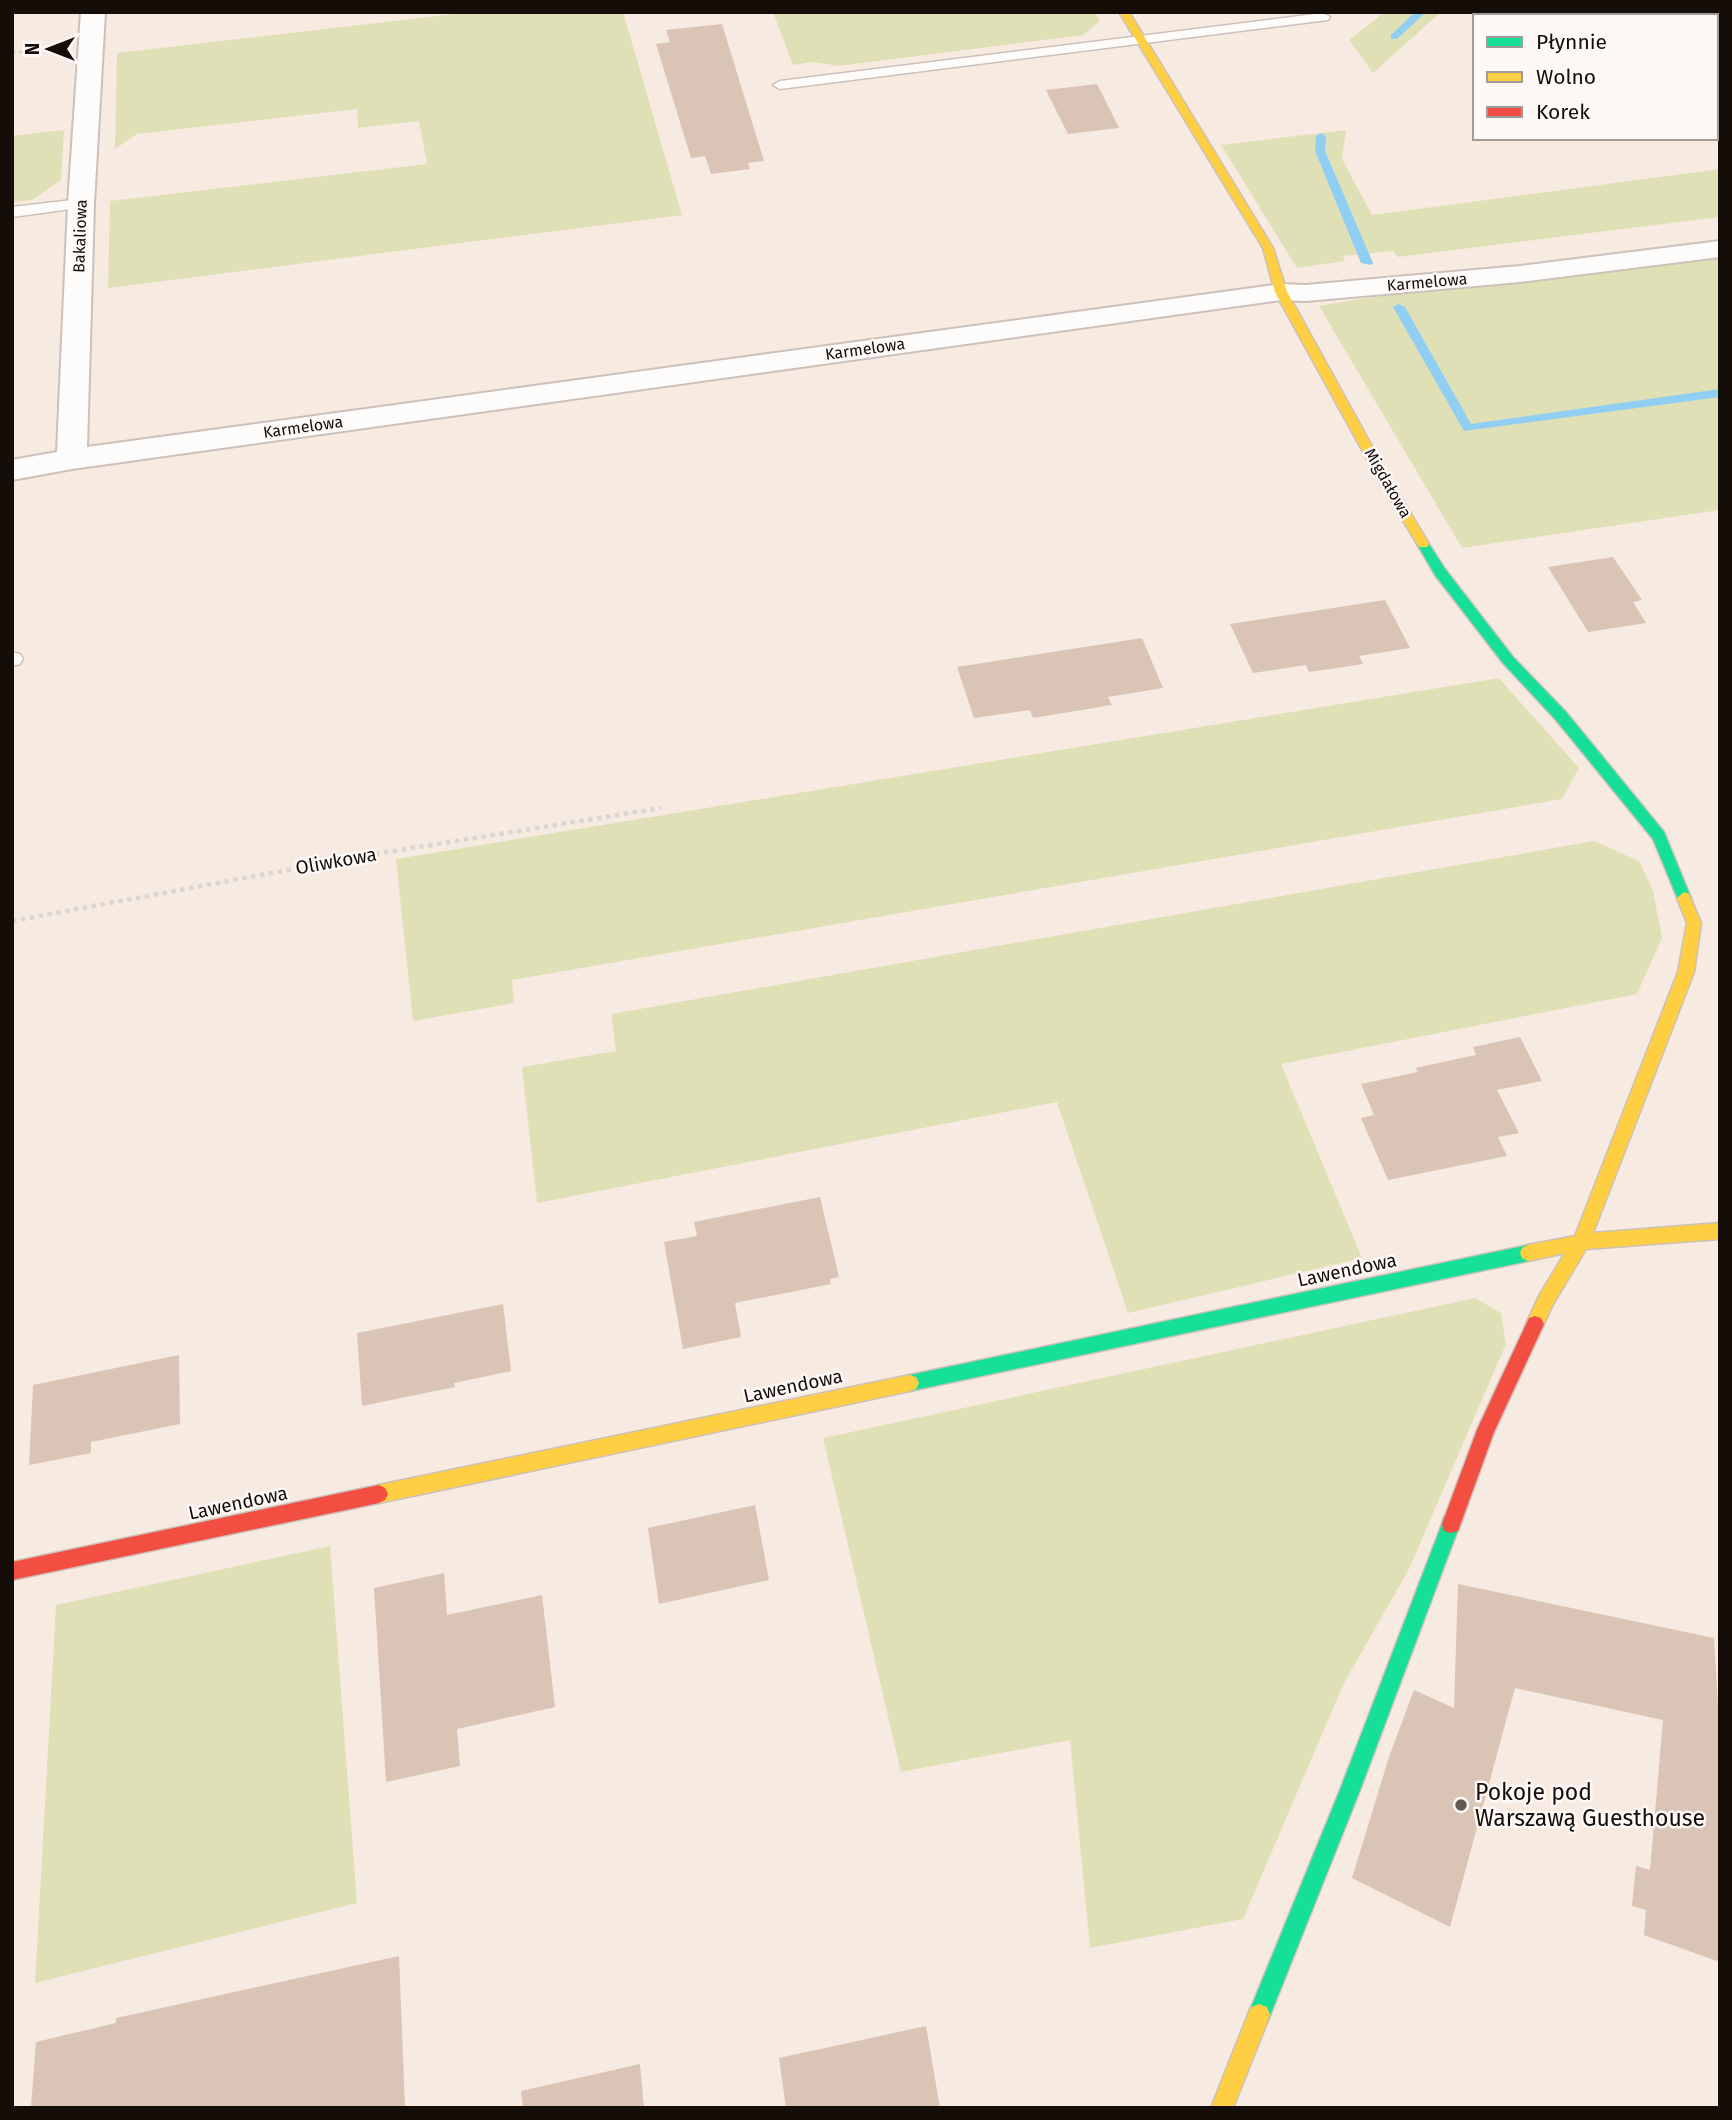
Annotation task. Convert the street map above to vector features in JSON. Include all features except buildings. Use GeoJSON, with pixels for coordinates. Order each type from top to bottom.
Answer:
{"type":"FeatureCollection","features":[{"type":"Feature","properties":{"kind":"street","name":"Bakaliowa"},"geometry":{"type":"LineString","coordinates":[[72,459],[81,204],[93,12]]}},
{"type":"Feature","properties":{"kind":"street","name":"Migdałowa"},"geometry":{"type":"LineString","coordinates":[[1124,12],[1268,248],[1281,292],[1384,479],[1440,572],[1508,660],[1562,716],[1658,836],[1694,923],[1686,972],[1581,1242]]}},
{"type":"Feature","properties":{"kind":"street","name":"Karmelowa"},"geometry":{"type":"LineString","coordinates":[[12,470],[72,459],[1281,292],[1306,293],[1520,274],[1720,249]]}},
{"type":"Feature","properties":{"kind":"street","name":"Lawendowa"},"geometry":{"type":"LineString","coordinates":[[12,1571],[1581,1242],[1720,1231]]}},
{"type":"Feature","properties":{"kind":"street"},"geometry":{"type":"LineString","coordinates":[[1222,2108],[1350,1790],[1486,1430],[1546,1300],[1581,1242]]}},
{"type":"Feature","properties":{"kind":"lane"},"geometry":{"type":"LineString","coordinates":[[780,85],[1323,17]]}},
{"type":"Feature","properties":{"kind":"lane"},"geometry":{"type":"LineString","coordinates":[[12,212],[81,204]]}},
{"type":"Feature","properties":{"kind":"path","name":"Oliwkowa"},"geometry":{"type":"LineString","coordinates":[[12,921],[375,854],[662,808]]}},
{"type":"Feature","properties":{"kind":"green space"},"geometry":{"type":"Polygon","coordinates":[[[471,12],[623,12],[682,215],[108,288],[110,201],[427,164],[419,121],[358,128],[357,109],[137,134],[115,149],[117,53],[471,12]]]}},
{"type":"Feature","properties":{"kind":"green space"},"geometry":{"type":"Polygon","coordinates":[[[773,12],[1095,12],[1100,21],[1083,35],[839,66],[813,62],[793,65],[773,12]]]}},
{"type":"Feature","properties":{"kind":"green space"},"geometry":{"type":"Polygon","coordinates":[[[1385,12],[1441,12],[1373,73],[1349,40],[1385,12]]]}},
{"type":"Feature","properties":{"kind":"green space"},"geometry":{"type":"Polygon","coordinates":[[[64,130],[61,180],[32,200],[12,202],[12,136],[64,130]]]}},
{"type":"Feature","properties":{"kind":"green space"},"geometry":{"type":"Polygon","coordinates":[[[1346,130],[1342,159],[1372,215],[1720,169],[1720,217],[1398,257],[1393,251],[1343,256],[1345,261],[1297,268],[1221,145],[1346,130]]]}},
{"type":"Feature","properties":{"kind":"green space"},"geometry":{"type":"Polygon","coordinates":[[[1720,259],[1720,510],[1462,548],[1319,306],[1366,298],[1720,259]]]}},
{"type":"Feature","properties":{"kind":"green space"},"geometry":{"type":"Polygon","coordinates":[[[1499,678],[1579,768],[1562,799],[512,980],[514,1003],[413,1021],[396,859],[1499,678]]]}},
{"type":"Feature","properties":{"kind":"green space"},"geometry":{"type":"Polygon","coordinates":[[[1594,841],[1639,861],[1653,891],[1662,938],[1637,994],[1281,1064],[1362,1258],[1128,1313],[1057,1102],[537,1203],[522,1067],[616,1051],[611,1014],[1594,841]]]}},
{"type":"Feature","properties":{"kind":"green space"},"geometry":{"type":"Polygon","coordinates":[[[1475,1298],[1501,1313],[1506,1344],[1409,1569],[1344,1683],[1243,1919],[1090,1948],[1070,1740],[901,1772],[823,1438],[1475,1298]]]}},
{"type":"Feature","properties":{"kind":"green space"},"geometry":{"type":"Polygon","coordinates":[[[330,1546],[357,1903],[35,1983],[56,1605],[330,1546]]]}},
{"type":"Feature","properties":{"kind":"waterway"},"geometry":{"type":"LineString","coordinates":[[1394,37],[1421,12]]}},
{"type":"Feature","properties":{"kind":"waterway"},"geometry":{"type":"LineString","coordinates":[[1321,136],[1320,151],[1367,263]]}},
{"type":"Feature","properties":{"kind":"waterway"},"geometry":{"type":"LineString","coordinates":[[1399,307],[1468,428],[1720,393]]}},
{"type":"Feature","properties":{"kind":"traffic: fast"},"geometry":{"type":"LineString","coordinates":[[1423,544],[1440,572],[1508,660],[1561,716],[1659,836],[1684,898]]}},
{"type":"Feature","properties":{"kind":"traffic: fast"},"geometry":{"type":"LineString","coordinates":[[910,1383],[1528,1253]]}},
{"type":"Feature","properties":{"kind":"traffic: fast"},"geometry":{"type":"LineString","coordinates":[[1259,2015],[1350,1790],[1451,1524]]}},
{"type":"Feature","properties":{"kind":"traffic: slow"},"geometry":{"type":"LineString","coordinates":[[1124,12],[1268,248],[1281,292],[1423,544]]}},
{"type":"Feature","properties":{"kind":"traffic: slow"},"geometry":{"type":"LineString","coordinates":[[1535,1324],[1546,1300],[1581,1242],[1686,972],[1694,923],[1684,898]]}},
{"type":"Feature","properties":{"kind":"traffic: slow"},"geometry":{"type":"LineString","coordinates":[[1528,1253],[1581,1242],[1720,1231]]}},
{"type":"Feature","properties":{"kind":"traffic: slow"},"geometry":{"type":"LineString","coordinates":[[379,1494],[910,1383]]}},
{"type":"Feature","properties":{"kind":"traffic: slow"},"geometry":{"type":"LineString","coordinates":[[1222,2108],[1259,2015]]}},
{"type":"Feature","properties":{"kind":"traffic: jam"},"geometry":{"type":"LineString","coordinates":[[1451,1524],[1486,1430],[1535,1324]]}},
{"type":"Feature","properties":{"kind":"traffic: jam"},"geometry":{"type":"LineString","coordinates":[[12,1571],[379,1494]]}},
{"type":"Feature","properties":{"kind":"place","name":"Pokoje pod Warszawą Guesthouse"},"geometry":{"type":"Point","coordinates":[1461,1805]}}]}
